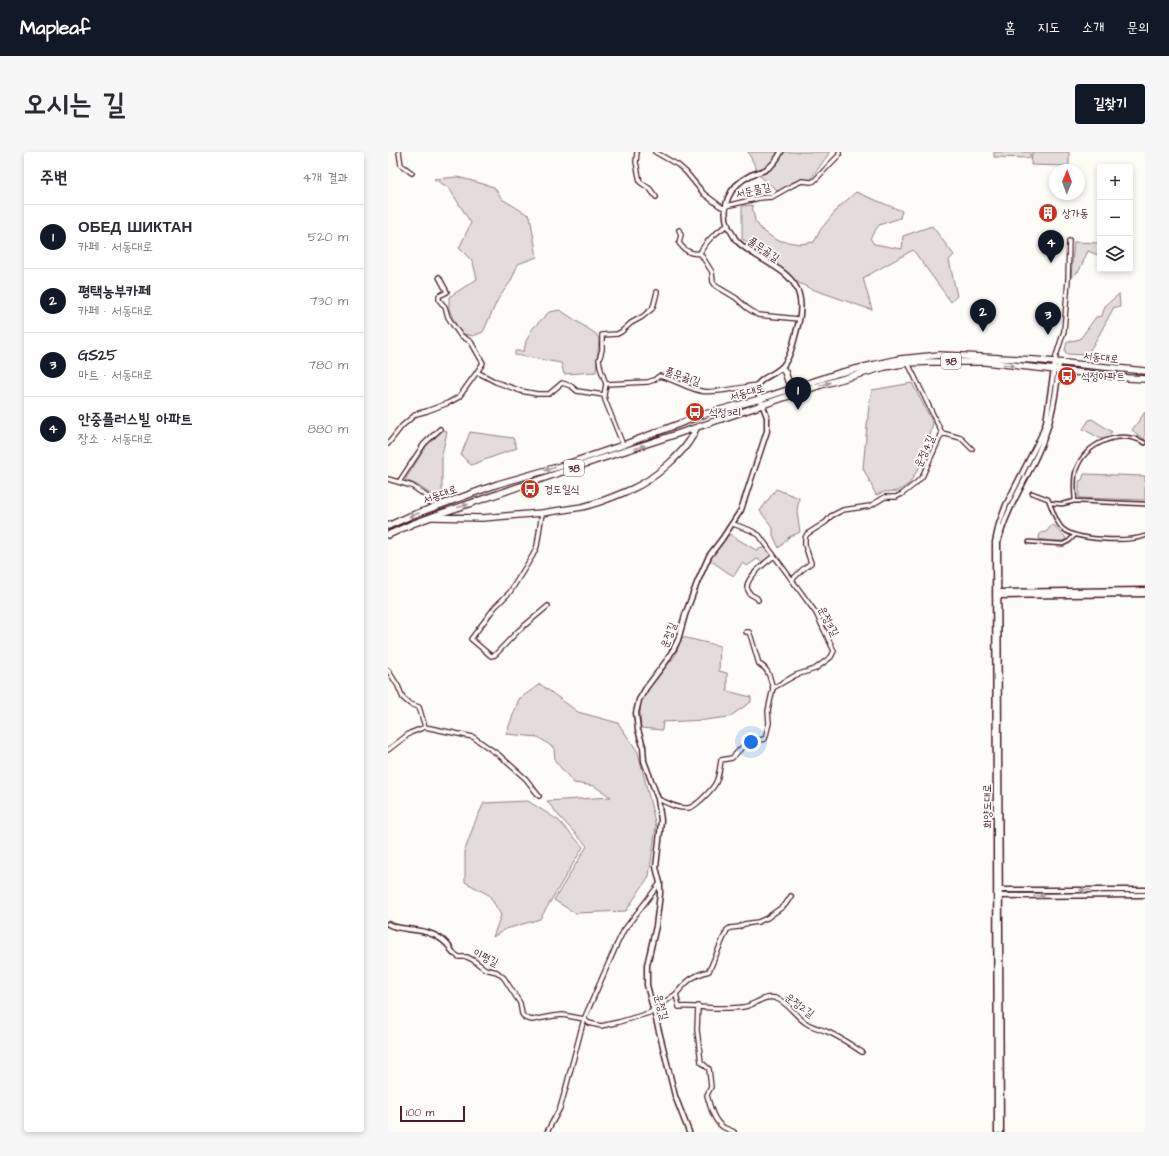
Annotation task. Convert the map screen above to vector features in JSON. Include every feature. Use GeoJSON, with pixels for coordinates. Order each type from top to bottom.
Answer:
{"type":"FeatureCollection","features":[{"type":"Feature","properties":{"kind":"main road","name":"서동대로"},"geometry":{"type":"LineString","coordinates":[[388,535],[429,517],[597,460],[704,414],[760,399],[806,383],[900,359],[940,355],[962,356],[1035,360],[1145,371]]}},
{"type":"Feature","properties":{"kind":"main road","name":"서동대로"},"geometry":{"type":"LineString","coordinates":[[388,526],[410,516],[498,484],[696,428],[762,405],[884,367],[908,363],[943,361],[985,362],[1145,379]]}},
{"type":"Feature","properties":{"kind":"main road"},"geometry":{"type":"LineString","coordinates":[[782,368],[788,381],[794,383],[806,383]]}},
{"type":"Feature","properties":{"kind":"main road","name":"서동대로"},"geometry":{"type":"LineString","coordinates":[[429,517],[482,518],[582,507],[593,504],[633,489],[652,476],[676,458],[691,439],[696,428]]}},
{"type":"Feature","properties":{"kind":"street"},"geometry":{"type":"LineString","coordinates":[[399,152],[402,164],[412,173]]}},
{"type":"Feature","properties":{"kind":"street"},"geometry":{"type":"LineString","coordinates":[[637,152],[636,162],[640,182],[650,189],[656,197]]}},
{"type":"Feature","properties":{"kind":"street"},"geometry":{"type":"LineString","coordinates":[[655,152],[678,165],[686,172],[704,194],[720,206],[726,207]]}},
{"type":"Feature","properties":{"kind":"street","name":"서둔물길"},"geometry":{"type":"LineString","coordinates":[[781,152],[777,160],[767,170],[751,175],[735,187],[731,191],[726,207],[759,198],[772,197],[802,181],[814,181],[839,155],[839,152]]}},
{"type":"Feature","properties":{"kind":"street","name":"풀무골길"},"geometry":{"type":"LineString","coordinates":[[726,207],[726,220],[737,240],[753,254],[782,272],[796,287],[801,303],[799,319],[791,351],[782,368]]}},
{"type":"Feature","properties":{"kind":"street"},"geometry":{"type":"LineString","coordinates":[[700,253],[703,246],[728,225]]}},
{"type":"Feature","properties":{"kind":"street"},"geometry":{"type":"LineString","coordinates":[[679,230],[681,234],[679,243],[682,247],[690,253],[700,253]]}},
{"type":"Feature","properties":{"kind":"street"},"geometry":{"type":"LineString","coordinates":[[1057,363],[1056,356],[1064,331],[1069,241]]}},
{"type":"Feature","properties":{"kind":"street"},"geometry":{"type":"LineString","coordinates":[[700,253],[712,272],[713,282],[716,286],[736,298],[747,308],[758,315],[799,319]]}},
{"type":"Feature","properties":{"kind":"street"},"geometry":{"type":"LineString","coordinates":[[388,444],[402,426],[416,414],[448,403],[459,397],[483,363],[471,342],[460,335],[448,317],[446,307],[439,300],[439,296],[447,292],[439,277]]}},
{"type":"Feature","properties":{"kind":"street"},"geometry":{"type":"LineString","coordinates":[[624,448],[604,394],[606,384],[600,370],[599,360],[602,350],[602,335],[617,334],[631,323],[642,317],[652,309],[657,292]]}},
{"type":"Feature","properties":{"kind":"street","name":"운정4길"},"geometry":{"type":"LineString","coordinates":[[792,580],[811,563],[805,545],[805,538],[807,534],[826,522],[831,516],[843,510],[870,506],[885,497],[896,497],[902,494],[922,477],[942,433],[908,363]]}},
{"type":"Feature","properties":{"kind":"street","name":"화양도대로"},"geometry":{"type":"LineString","coordinates":[[997,1132],[998,542],[1000,533],[1046,422],[1057,363]]}},
{"type":"Feature","properties":{"kind":"street"},"geometry":{"type":"LineString","coordinates":[[760,399],[756,390],[756,385],[782,368]]}},
{"type":"Feature","properties":{"kind":"street"},"geometry":{"type":"LineString","coordinates":[[477,372],[496,382],[521,391],[537,394],[549,394],[562,383],[571,386],[577,391],[604,394]]}},
{"type":"Feature","properties":{"kind":"street","name":"풀무골1길"},"geometry":{"type":"LineString","coordinates":[[606,384],[648,382],[659,376],[670,378],[702,392],[712,392],[756,385]]}},
{"type":"Feature","properties":{"kind":"street","name":"운정길"},"geometry":{"type":"LineString","coordinates":[[689,1132],[675,1096],[647,985],[647,965],[656,926],[660,894],[660,883],[656,867],[661,820],[658,799],[644,761],[643,746],[638,730],[636,713],[639,700],[667,660],[678,640],[685,615],[709,556],[741,510],[767,431],[767,417],[760,399]]}},
{"type":"Feature","properties":{"kind":"street"},"geometry":{"type":"LineString","coordinates":[[399,482],[424,444],[440,429]]}},
{"type":"Feature","properties":{"kind":"street"},"geometry":{"type":"LineString","coordinates":[[942,433],[961,438],[972,449]]}},
{"type":"Feature","properties":{"kind":"street"},"geometry":{"type":"LineString","coordinates":[[1075,501],[1074,484],[1076,471],[1078,465],[1088,452],[1101,442],[1119,437],[1136,439],[1145,443]]}},
{"type":"Feature","properties":{"kind":"street"},"geometry":{"type":"LineString","coordinates":[[388,479],[412,486],[439,505]]}},
{"type":"Feature","properties":{"kind":"street"},"geometry":{"type":"LineString","coordinates":[[1032,493],[1048,499],[1061,528],[1074,535],[1110,539],[1134,539],[1145,536]]}},
{"type":"Feature","properties":{"kind":"street"},"geometry":{"type":"LineString","coordinates":[[1050,503],[1062,504],[1075,501],[1145,504]]}},
{"type":"Feature","properties":{"kind":"street"},"geometry":{"type":"LineString","coordinates":[[542,512],[537,546],[533,555],[510,592],[495,607],[471,639],[491,656],[495,655],[518,631],[548,606]]}},
{"type":"Feature","properties":{"kind":"street","name":"운정3길"},"geometry":{"type":"LineString","coordinates":[[732,524],[750,530],[759,535],[816,614],[834,651],[830,657],[815,669],[796,674],[773,688]]}},
{"type":"Feature","properties":{"kind":"street"},"geometry":{"type":"LineString","coordinates":[[1029,542],[1058,544],[1066,543],[1074,535]]}},
{"type":"Feature","properties":{"kind":"street"},"geometry":{"type":"LineString","coordinates":[[758,600],[750,594],[747,588],[748,582],[757,570],[774,556]]}},
{"type":"Feature","properties":{"kind":"street"},"geometry":{"type":"LineString","coordinates":[[997,594],[1145,590]]}},
{"type":"Feature","properties":{"kind":"street"},"geometry":{"type":"LineString","coordinates":[[997,594],[1145,594]]}},
{"type":"Feature","properties":{"kind":"street"},"geometry":{"type":"LineString","coordinates":[[658,799],[677,807],[694,807],[714,788],[718,779],[721,760],[732,758],[747,742],[764,739],[770,723],[768,711],[773,688],[768,670],[759,664],[749,632],[746,632]]}},
{"type":"Feature","properties":{"kind":"street"},"geometry":{"type":"LineString","coordinates":[[388,670],[398,686],[403,698],[410,704],[419,707],[425,727]]}},
{"type":"Feature","properties":{"kind":"street"},"geometry":{"type":"LineString","coordinates":[[388,750],[410,733],[425,727],[473,737],[499,755],[526,779],[539,796]]}},
{"type":"Feature","properties":{"kind":"street"},"geometry":{"type":"LineString","coordinates":[[547,1132],[560,1108],[584,1019],[624,930],[660,883]]}},
{"type":"Feature","properties":{"kind":"street"},"geometry":{"type":"LineString","coordinates":[[998,890],[1145,890]]}},
{"type":"Feature","properties":{"kind":"street"},"geometry":{"type":"LineString","coordinates":[[998,896],[1145,895]]}},
{"type":"Feature","properties":{"kind":"street"},"geometry":{"type":"LineString","coordinates":[[653,1011],[676,994],[695,976],[709,971],[726,930],[739,927],[744,924],[758,922],[767,918],[785,905],[792,896]]}},
{"type":"Feature","properties":{"kind":"street","name":"화양도대로"},"geometry":{"type":"LineString","coordinates":[[998,896],[1001,1132]]}},
{"type":"Feature","properties":{"kind":"street","name":"이평길"},"geometry":{"type":"LineString","coordinates":[[388,924],[399,929],[427,932],[438,936],[450,947],[453,953],[459,957],[467,957],[485,969],[497,972],[504,978],[520,1003],[522,1014],[526,1018],[532,1020],[564,1015],[584,1019],[588,1023],[601,1026],[653,1011]]}},
{"type":"Feature","properties":{"kind":"street","name":"운정2길"},"geometry":{"type":"LineString","coordinates":[[676,994],[679,1006],[725,1008],[745,1007],[766,998],[775,998],[788,1006],[806,1023],[848,1042],[862,1052]]}},
{"type":"Feature","properties":{"kind":"street"},"geometry":{"type":"LineString","coordinates":[[698,1006],[697,1030],[701,1062],[709,1069],[711,1087],[707,1095],[711,1110],[717,1122],[734,1132]]}},
{"type":"Feature","properties":{"kind":"shaded area"},"geometry":{"type":"Polygon","coordinates":[[[748,152],[830,152],[810,180],[779,192],[760,176],[748,152]]]}},
{"type":"Feature","properties":{"kind":"shaded area"},"geometry":{"type":"Polygon","coordinates":[[[994,152],[1030,152],[1030,158],[994,157],[994,152]]]}},
{"type":"Feature","properties":{"kind":"shaded area"},"geometry":{"type":"Polygon","coordinates":[[[1032,152],[1069,152],[1069,164],[1031,165],[1032,152]]]}},
{"type":"Feature","properties":{"kind":"shaded area"},"geometry":{"type":"Polygon","coordinates":[[[458,177],[494,187],[502,199],[530,216],[537,257],[518,264],[511,281],[498,299],[483,332],[473,336],[464,334],[457,328],[449,309],[449,297],[477,279],[473,262],[459,248],[471,223],[449,188],[434,179],[458,177]]]}},
{"type":"Feature","properties":{"kind":"shaded area"},"geometry":{"type":"Polygon","coordinates":[[[856,192],[902,211],[900,218],[879,225],[870,238],[874,244],[902,249],[903,236],[932,226],[954,255],[949,260],[957,296],[951,302],[913,250],[863,278],[872,310],[809,288],[799,283],[748,242],[742,239],[742,206],[752,205],[755,221],[762,230],[776,240],[800,244],[814,242],[821,229],[838,208],[856,192]]]}},
{"type":"Feature","properties":{"kind":"shaded area"},"geometry":{"type":"Polygon","coordinates":[[[1074,242],[1097,243],[1097,255],[1088,251],[1079,271],[1071,277],[1074,242]]]}},
{"type":"Feature","properties":{"kind":"shaded area"},"geometry":{"type":"Polygon","coordinates":[[[1119,294],[1120,307],[1114,307],[1087,355],[1066,354],[1065,350],[1067,342],[1080,339],[1096,317],[1102,316],[1105,306],[1119,294]]]}},
{"type":"Feature","properties":{"kind":"shaded area"},"geometry":{"type":"Polygon","coordinates":[[[560,310],[596,334],[599,339],[596,372],[564,374],[561,363],[515,355],[515,351],[524,351],[526,341],[533,328],[549,312],[560,310]]]}},
{"type":"Feature","properties":{"kind":"shaded area"},"geometry":{"type":"Polygon","coordinates":[[[912,383],[933,423],[925,458],[909,484],[898,491],[884,492],[876,495],[863,468],[869,405],[872,390],[912,383]]]}},
{"type":"Feature","properties":{"kind":"shaded area"},"geometry":{"type":"Polygon","coordinates":[[[1145,412],[1145,440],[1132,430],[1145,412]]]}},
{"type":"Feature","properties":{"kind":"shaded area"},"geometry":{"type":"Polygon","coordinates":[[[1092,419],[1112,432],[1101,439],[1083,429],[1089,420],[1092,419]]]}},
{"type":"Feature","properties":{"kind":"shaded area"},"geometry":{"type":"Polygon","coordinates":[[[444,430],[447,432],[442,454],[442,493],[435,497],[417,485],[405,480],[427,445],[444,430]]]}},
{"type":"Feature","properties":{"kind":"shaded area"},"geometry":{"type":"Polygon","coordinates":[[[470,432],[513,438],[517,448],[471,465],[461,455],[470,432]]]}},
{"type":"Feature","properties":{"kind":"shaded area"},"geometry":{"type":"Polygon","coordinates":[[[1084,474],[1145,476],[1145,500],[1079,498],[1079,481],[1082,480],[1084,474]]]}},
{"type":"Feature","properties":{"kind":"shaded area"},"geometry":{"type":"Polygon","coordinates":[[[776,489],[799,498],[797,512],[800,532],[789,537],[779,548],[773,535],[773,528],[760,511],[776,489]]]}},
{"type":"Feature","properties":{"kind":"shaded area"},"geometry":{"type":"Polygon","coordinates":[[[1052,525],[1065,536],[1066,538],[1064,541],[1039,539],[1040,533],[1046,532],[1052,525]]]}},
{"type":"Feature","properties":{"kind":"shaded area"},"geometry":{"type":"Polygon","coordinates":[[[724,531],[756,550],[765,547],[772,555],[763,562],[757,559],[747,566],[742,563],[734,576],[710,560],[724,531]]]}},
{"type":"Feature","properties":{"kind":"shaded area"},"geometry":{"type":"Polygon","coordinates":[[[682,637],[720,646],[719,671],[727,673],[727,691],[751,697],[751,702],[729,717],[663,722],[662,730],[641,728],[641,701],[675,656],[682,637]]]}},
{"type":"Feature","properties":{"kind":"shaded area"},"geometry":{"type":"Polygon","coordinates":[[[540,684],[578,712],[618,723],[638,752],[656,826],[649,876],[626,911],[575,913],[554,900],[587,846],[547,801],[611,797],[594,786],[574,783],[555,761],[554,748],[538,737],[506,734],[519,699],[540,684]]]}},
{"type":"Feature","properties":{"kind":"shaded area"},"geometry":{"type":"Polygon","coordinates":[[[528,801],[558,820],[583,847],[540,919],[506,929],[493,937],[501,915],[489,895],[465,882],[465,850],[475,822],[484,803],[528,801]]]}},
{"type":"Feature","properties":{"kind":"place","name":"상가동"},"geometry":{"type":"Point","coordinates":[1048,213]}},
{"type":"Feature","properties":{"kind":"place","name":"안중플러스빌 아파트"},"geometry":{"type":"Point","coordinates":[1051,263]}},
{"type":"Feature","properties":{"kind":"place","name":"평택농부카페"},"geometry":{"type":"Point","coordinates":[983,332]}},
{"type":"Feature","properties":{"kind":"place","name":"GS25"},"geometry":{"type":"Point","coordinates":[1048,335]}},
{"type":"Feature","properties":{"kind":"place","name":"석정아파트"},"geometry":{"type":"Point","coordinates":[1067,376]}},
{"type":"Feature","properties":{"kind":"place","name":"ОБЕД ШИКТАН"},"geometry":{"type":"Point","coordinates":[798,410]}},
{"type":"Feature","properties":{"kind":"place","name":"석정3리"},"geometry":{"type":"Point","coordinates":[695,412]}},
{"type":"Feature","properties":{"kind":"place","name":"경도일식"},"geometry":{"type":"Point","coordinates":[530,489]}}]}
